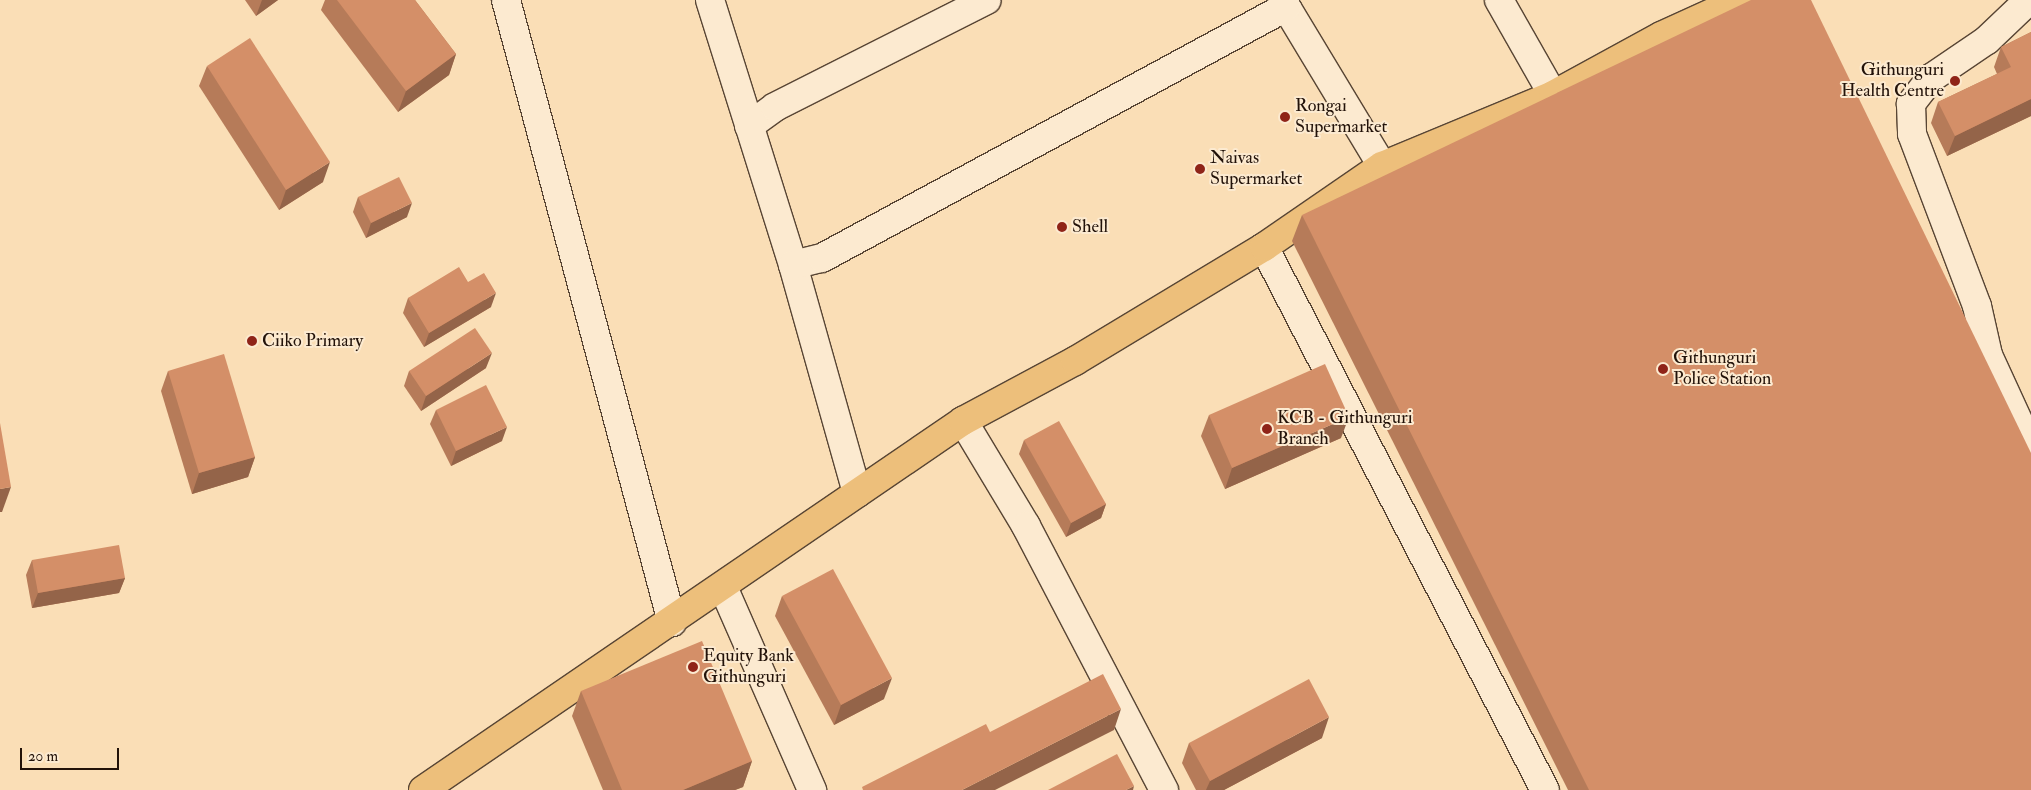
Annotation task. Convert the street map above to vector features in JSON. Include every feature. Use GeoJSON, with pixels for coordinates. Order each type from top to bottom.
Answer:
{"type":"FeatureCollection","features":[{"type":"Feature","properties":{"kind":"main road"},"geometry":{"type":"LineString","coordinates":[[432,787],[963,421],[1075,361],[1264,247],[1382,166],[1553,95],[1724,3]]}},
{"type":"Feature","properties":{"kind":"street"},"geometry":{"type":"LineString","coordinates":[[506,0],[672,622]]}},
{"type":"Feature","properties":{"kind":"street"},"geometry":{"type":"LineString","coordinates":[[710,0],[793,265],[857,493]]}},
{"type":"Feature","properties":{"kind":"street"},"geometry":{"type":"LineString","coordinates":[[749,126],[774,107],[986,0]]}},
{"type":"Feature","properties":{"kind":"street"},"geometry":{"type":"LineString","coordinates":[[1499,0],[1553,95]]}},
{"type":"Feature","properties":{"kind":"street"},"geometry":{"type":"LineString","coordinates":[[2029,0],[1987,40],[1931,78],[1911,104],[1912,134],[1977,306],[1988,355],[2031,449]]}},
{"type":"Feature","properties":{"kind":"street"},"geometry":{"type":"LineString","coordinates":[[793,265],[822,258],[1284,4],[1382,166]]}},
{"type":"Feature","properties":{"kind":"street"},"geometry":{"type":"LineString","coordinates":[[1264,247],[1545,790]]}},
{"type":"Feature","properties":{"kind":"street"},"geometry":{"type":"LineString","coordinates":[[963,421],[1026,526],[1164,790]]}},
{"type":"Feature","properties":{"kind":"street"},"geometry":{"type":"LineString","coordinates":[[723,587],[812,790]]}},
{"type":"Feature","properties":{"kind":"building"},"geometry":{"type":"Polygon","coordinates":[[[337,0],[415,0],[456,54],[406,91],[337,0]]]}},
{"type":"Feature","properties":{"kind":"building","name":"Githunguri Police Station"},"geometry":{"type":"Polygon","coordinates":[[[1751,0],[1811,0],[2031,453],[2031,790],[1589,790],[1302,215],[1751,0]]]}},
{"type":"Feature","properties":{"kind":"building"},"geometry":{"type":"Polygon","coordinates":[[[2031,32],[2031,99],[1955,136],[1938,102],[2011,67],[2001,47],[2031,32]]]}},
{"type":"Feature","properties":{"kind":"building"},"geometry":{"type":"Polygon","coordinates":[[[250,38],[330,162],[286,190],[207,66],[250,38]]]}},
{"type":"Feature","properties":{"kind":"building"},"geometry":{"type":"Polygon","coordinates":[[[399,177],[412,203],[371,223],[358,197],[399,177]]]}},
{"type":"Feature","properties":{"kind":"building"},"geometry":{"type":"Polygon","coordinates":[[[459,267],[468,282],[484,273],[496,293],[429,333],[408,298],[459,267]]]}},
{"type":"Feature","properties":{"kind":"building"},"geometry":{"type":"Polygon","coordinates":[[[475,328],[492,353],[426,396],[409,371],[475,328]]]}},
{"type":"Feature","properties":{"kind":"building"},"geometry":{"type":"Polygon","coordinates":[[[224,354],[255,457],[199,473],[168,371],[224,354]]]}},
{"type":"Feature","properties":{"kind":"building"},"geometry":{"type":"Polygon","coordinates":[[[1325,364],[1349,417],[1232,468],[1209,415],[1325,364]]]}},
{"type":"Feature","properties":{"kind":"building"},"geometry":{"type":"Polygon","coordinates":[[[486,385],[507,427],[456,451],[436,410],[486,385]]]}},
{"type":"Feature","properties":{"kind":"building"},"geometry":{"type":"Polygon","coordinates":[[[1059,421],[1106,504],[1071,523],[1024,440],[1059,421]]]}},
{"type":"Feature","properties":{"kind":"building"},"geometry":{"type":"Polygon","coordinates":[[[0,423],[11,487],[0,489],[0,423]]]}},
{"type":"Feature","properties":{"kind":"building"},"geometry":{"type":"Polygon","coordinates":[[[119,545],[125,578],[38,593],[32,560],[119,545]]]}},
{"type":"Feature","properties":{"kind":"building"},"geometry":{"type":"Polygon","coordinates":[[[833,569],[892,678],[841,705],[782,596],[833,569]]]}},
{"type":"Feature","properties":{"kind":"building"},"geometry":{"type":"Polygon","coordinates":[[[702,641],[752,761],[683,790],[622,790],[581,691],[702,641]]]}},
{"type":"Feature","properties":{"kind":"building"},"geometry":{"type":"Polygon","coordinates":[[[1103,674],[1121,709],[962,790],[863,790],[862,787],[986,724],[990,732],[1103,674]]]}},
{"type":"Feature","properties":{"kind":"building"},"geometry":{"type":"Polygon","coordinates":[[[1309,679],[1329,717],[1210,781],[1189,743],[1309,679]]]}},
{"type":"Feature","properties":{"kind":"building"},"geometry":{"type":"Polygon","coordinates":[[[1117,754],[1134,786],[1126,790],[1048,790],[1117,754]]]}},
{"type":"Feature","properties":{"kind":"place","name":"Githunguri Health Centre"},"geometry":{"type":"Point","coordinates":[1955,81]}},
{"type":"Feature","properties":{"kind":"place","name":"Rongai Supermarket"},"geometry":{"type":"Point","coordinates":[1285,117]}},
{"type":"Feature","properties":{"kind":"place","name":"Naivas Supermarket"},"geometry":{"type":"Point","coordinates":[1200,169]}},
{"type":"Feature","properties":{"kind":"place","name":"Shell"},"geometry":{"type":"Point","coordinates":[1062,227]}},
{"type":"Feature","properties":{"kind":"place","name":"Ciiko Primary"},"geometry":{"type":"Point","coordinates":[252,341]}},
{"type":"Feature","properties":{"kind":"place","name":"Githunguri Police Station"},"geometry":{"type":"Point","coordinates":[1663,369]}},
{"type":"Feature","properties":{"kind":"place","name":"KCB - Githunguri Branch"},"geometry":{"type":"Point","coordinates":[1267,429]}},
{"type":"Feature","properties":{"kind":"place","name":"Equity Bank Githunguri"},"geometry":{"type":"Point","coordinates":[693,667]}}]}
